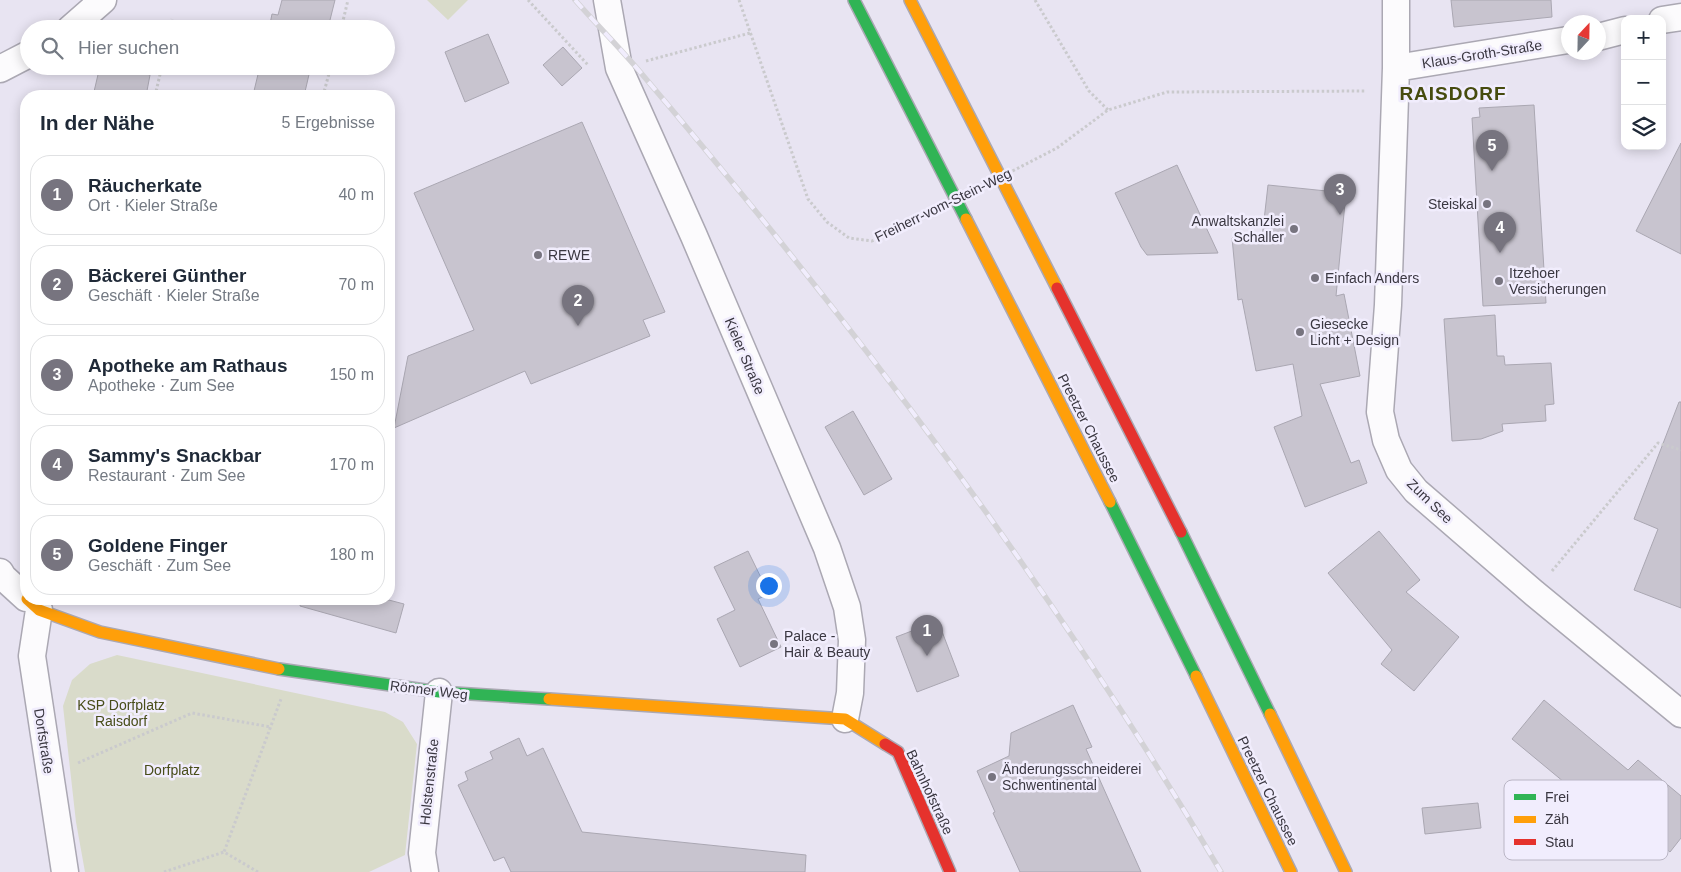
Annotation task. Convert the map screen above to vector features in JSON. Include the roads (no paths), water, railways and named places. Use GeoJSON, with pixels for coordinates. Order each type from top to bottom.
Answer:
{"type":"FeatureCollection","features":[{"type":"Feature","properties":{"kind":"main road","name":"Preetzer Chaussee"},"geometry":{"type":"LineString","coordinates":[[854,0],[1129,539],[1291,872]]}},
{"type":"Feature","properties":{"kind":"main road"},"geometry":{"type":"LineString","coordinates":[[910,0],[1175,519],[1346,872]]}},
{"type":"Feature","properties":{"kind":"main road","name":"Rönner Weg"},"geometry":{"type":"LineString","coordinates":[[38,605],[100,632],[268,667],[439,692],[845,719]]}},
{"type":"Feature","properties":{"kind":"main road","name":"Bahnhofstraße"},"geometry":{"type":"LineString","coordinates":[[845,719],[898,752],[950,872]]}},
{"type":"Feature","properties":{"kind":"street"},"geometry":{"type":"LineString","coordinates":[[80,20],[103,0]]}},
{"type":"Feature","properties":{"kind":"street","name":"Kieler Straße"},"geometry":{"type":"LineString","coordinates":[[606,0],[619,68],[694,236],[827,548],[847,608],[852,640],[850,693],[845,719]]}},
{"type":"Feature","properties":{"kind":"street","name":"Zum See"},"geometry":{"type":"LineString","coordinates":[[1396,0],[1388,305],[1380,412],[1386,440],[1399,470],[1416,491],[1534,593],[1681,714]]}},
{"type":"Feature","properties":{"kind":"street"},"geometry":{"type":"LineString","coordinates":[[1666,19],[1681,17]]}},
{"type":"Feature","properties":{"kind":"street"},"geometry":{"type":"LineString","coordinates":[[1606,35],[1621,31]]}},
{"type":"Feature","properties":{"kind":"street","name":"Klaus-Groth-Straße"},"geometry":{"type":"LineString","coordinates":[[1395,79],[1561,42]]}},
{"type":"Feature","properties":{"kind":"street"},"geometry":{"type":"LineString","coordinates":[[0,69],[20,59]]}},
{"type":"Feature","properties":{"kind":"street","name":"Rönner Weg"},"geometry":{"type":"LineString","coordinates":[[0,572],[20,592]]}},
{"type":"Feature","properties":{"kind":"street","name":"Dorfstraße"},"geometry":{"type":"LineString","coordinates":[[31,605],[32,656],[65,872]]}},
{"type":"Feature","properties":{"kind":"street","name":"Holstenstraße"},"geometry":{"type":"LineString","coordinates":[[425,872],[422,853],[439,692]]}},
{"type":"Feature","properties":{"kind":"railway"},"geometry":{"type":"LineString","coordinates":[[575,0],[633,64],[798,264],[948,460],[1090,663],[1157,766],[1221,872]]}},
{"type":"Feature","properties":{"kind":"place","name":"Goldene Finger"},"geometry":{"type":"Point","coordinates":[1492,171]}},
{"type":"Feature","properties":{"kind":"place","name":"Steiskal"},"geometry":{"type":"Point","coordinates":[1487,204]}},
{"type":"Feature","properties":{"kind":"place","name":"Apotheke am Rathaus"},"geometry":{"type":"Point","coordinates":[1340,215]}},
{"type":"Feature","properties":{"kind":"place","name":"Anwaltskanzlei Schaller"},"geometry":{"type":"Point","coordinates":[1294,229]}},
{"type":"Feature","properties":{"kind":"place","name":"Sammy's Snackbar"},"geometry":{"type":"Point","coordinates":[1500,253]}},
{"type":"Feature","properties":{"kind":"place","name":"REWE"},"geometry":{"type":"Point","coordinates":[538,255]}},
{"type":"Feature","properties":{"kind":"place","name":"Einfach Anders"},"geometry":{"type":"Point","coordinates":[1315,278]}},
{"type":"Feature","properties":{"kind":"place","name":"Itzehoer Versicherungen"},"geometry":{"type":"Point","coordinates":[1499,281]}},
{"type":"Feature","properties":{"kind":"place","name":"Bäckerei Günther"},"geometry":{"type":"Point","coordinates":[578,326]}},
{"type":"Feature","properties":{"kind":"place","name":"Giesecke Licht + Design"},"geometry":{"type":"Point","coordinates":[1300,332]}},
{"type":"Feature","properties":{"kind":"place","name":"Palace - Hair & Beauty"},"geometry":{"type":"Point","coordinates":[774,644]}},
{"type":"Feature","properties":{"kind":"place","name":"Räucherkate"},"geometry":{"type":"Point","coordinates":[927,656]}},
{"type":"Feature","properties":{"kind":"place","name":"Änderungsschneiderei Schwentinental"},"geometry":{"type":"Point","coordinates":[992,777]}},
{"type":"Feature","properties":{"kind":"district","name":"RAISDORF"},"geometry":{"type":"Point","coordinates":[1453,93]}},
{"type":"Feature","properties":{"kind":"park label","name":"KSP Dorfplatz Raisdorf"},"geometry":{"type":"Point","coordinates":[121,714]}},
{"type":"Feature","properties":{"kind":"park label","name":"Dorfplatz"},"geometry":{"type":"Point","coordinates":[172,770]}}]}
